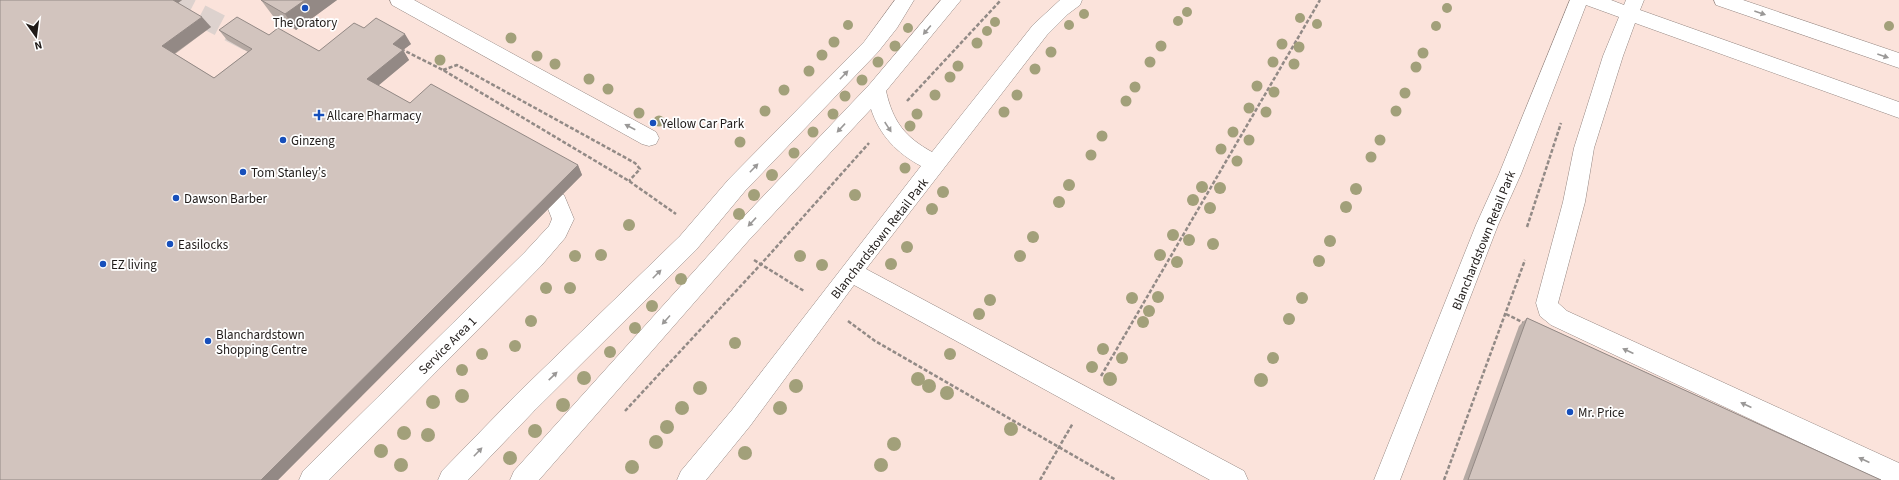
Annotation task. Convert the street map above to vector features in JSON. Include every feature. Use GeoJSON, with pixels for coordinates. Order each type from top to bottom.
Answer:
{"type":"FeatureCollection","features":[{"type":"Feature","properties":{"kind":"street"},"geometry":{"type":"LineString","coordinates":[[399,0],[649,138]]}},
{"type":"Feature","properties":{"kind":"street"},"geometry":{"type":"LineString","coordinates":[[451,480],[525,403],[688,243],[737,185],[871,47],[890,23],[905,0]]}},
{"type":"Feature","properties":{"kind":"street"},"geometry":{"type":"LineString","coordinates":[[523,480],[741,234],[876,90],[952,0]]}},
{"type":"Feature","properties":{"kind":"street","name":"Blanchardstown Retail Park"},"geometry":{"type":"LineString","coordinates":[[690,480],[741,418],[935,164],[1040,30],[1073,0]]}},
{"type":"Feature","properties":{"kind":"street","name":"Blanchardstown Retail Park"},"geometry":{"type":"LineString","coordinates":[[1387,480],[1487,225],[1510,174],[1579,0]]}},
{"type":"Feature","properties":{"kind":"street"},"geometry":{"type":"LineString","coordinates":[[1591,0],[1633,7],[1899,110]]}},
{"type":"Feature","properties":{"kind":"street"},"geometry":{"type":"LineString","coordinates":[[1723,0],[1899,61]]}},
{"type":"Feature","properties":{"kind":"street"},"geometry":{"type":"LineString","coordinates":[[1633,7],[1613,56],[1584,148],[1574,202],[1547,303],[1548,309],[1558,318],[1899,476]]}},
{"type":"Feature","properties":{"kind":"street"},"geometry":{"type":"LineString","coordinates":[[876,90],[879,107],[886,124],[897,140],[911,151],[935,164]]}},
{"type":"Feature","properties":{"kind":"street","name":"Service Area 1"},"geometry":{"type":"LineString","coordinates":[[312,480],[533,259],[557,232],[563,219],[556,201]]}},
{"type":"Feature","properties":{"kind":"street"},"geometry":{"type":"LineString","coordinates":[[852,272],[1235,480]]}},
{"type":"Feature","properties":{"kind":"path"},"geometry":{"type":"LineString","coordinates":[[622,415],[762,263],[886,124],[1001,0]]}},
{"type":"Feature","properties":{"kind":"path"},"geometry":{"type":"LineString","coordinates":[[1040,480],[1320,0]]}},
{"type":"Feature","properties":{"kind":"path"},"geometry":{"type":"LineString","coordinates":[[443,70],[457,65],[635,162],[640,169],[629,181]]}},
{"type":"Feature","properties":{"kind":"path"},"geometry":{"type":"LineString","coordinates":[[1444,480],[1525,260]]}},
{"type":"Feature","properties":{"kind":"shaded area"},"geometry":{"type":"Polygon","coordinates":[[[0,0],[1899,0],[1899,480],[0,480],[0,0]]]}},
{"type":"Feature","properties":{"kind":"building","name":"Blanchardstown Shopping Centre"},"geometry":{"type":"Polygon","coordinates":[[[0,0],[173,0],[202,17],[162,46],[214,78],[252,49],[219,30],[237,17],[269,35],[278,28],[319,51],[354,23],[364,28],[376,18],[405,34],[393,44],[403,50],[367,79],[410,103],[431,84],[578,165],[261,480],[0,480],[0,0]]]}},
{"type":"Feature","properties":{"kind":"building"},"geometry":{"type":"Polygon","coordinates":[[[261,0],[305,0],[285,14],[261,0]]]}},
{"type":"Feature","properties":{"kind":"building"},"geometry":{"type":"Polygon","coordinates":[[[1527,318],[1881,480],[1468,480],[1527,318]]]}},
{"type":"Feature","properties":{"kind":"tunnel"},"geometry":{"type":"LineString","coordinates":[[171,0],[250,41]]}},
{"type":"Feature","properties":{"kind":"place","name":"The Oratory"},"geometry":{"type":"Point","coordinates":[305,8]}},
{"type":"Feature","properties":{"kind":"place","name":"Allcare Pharmacy"},"geometry":{"type":"Point","coordinates":[319,115]}},
{"type":"Feature","properties":{"kind":"place","name":"Yellow Car Park"},"geometry":{"type":"Point","coordinates":[653,123]}},
{"type":"Feature","properties":{"kind":"place","name":"Ginzeng"},"geometry":{"type":"Point","coordinates":[283,140]}},
{"type":"Feature","properties":{"kind":"place","name":"Tom Stanley’s"},"geometry":{"type":"Point","coordinates":[243,172]}},
{"type":"Feature","properties":{"kind":"place","name":"Dawson Barber"},"geometry":{"type":"Point","coordinates":[176,198]}},
{"type":"Feature","properties":{"kind":"place","name":"Easilocks"},"geometry":{"type":"Point","coordinates":[170,244]}},
{"type":"Feature","properties":{"kind":"place","name":"EZ living"},"geometry":{"type":"Point","coordinates":[103,264]}},
{"type":"Feature","properties":{"kind":"place","name":"Blanchardstown Shopping Centre"},"geometry":{"type":"Point","coordinates":[208,341]}},
{"type":"Feature","properties":{"kind":"place","name":"Mr. Price"},"geometry":{"type":"Point","coordinates":[1570,412]}}]}
